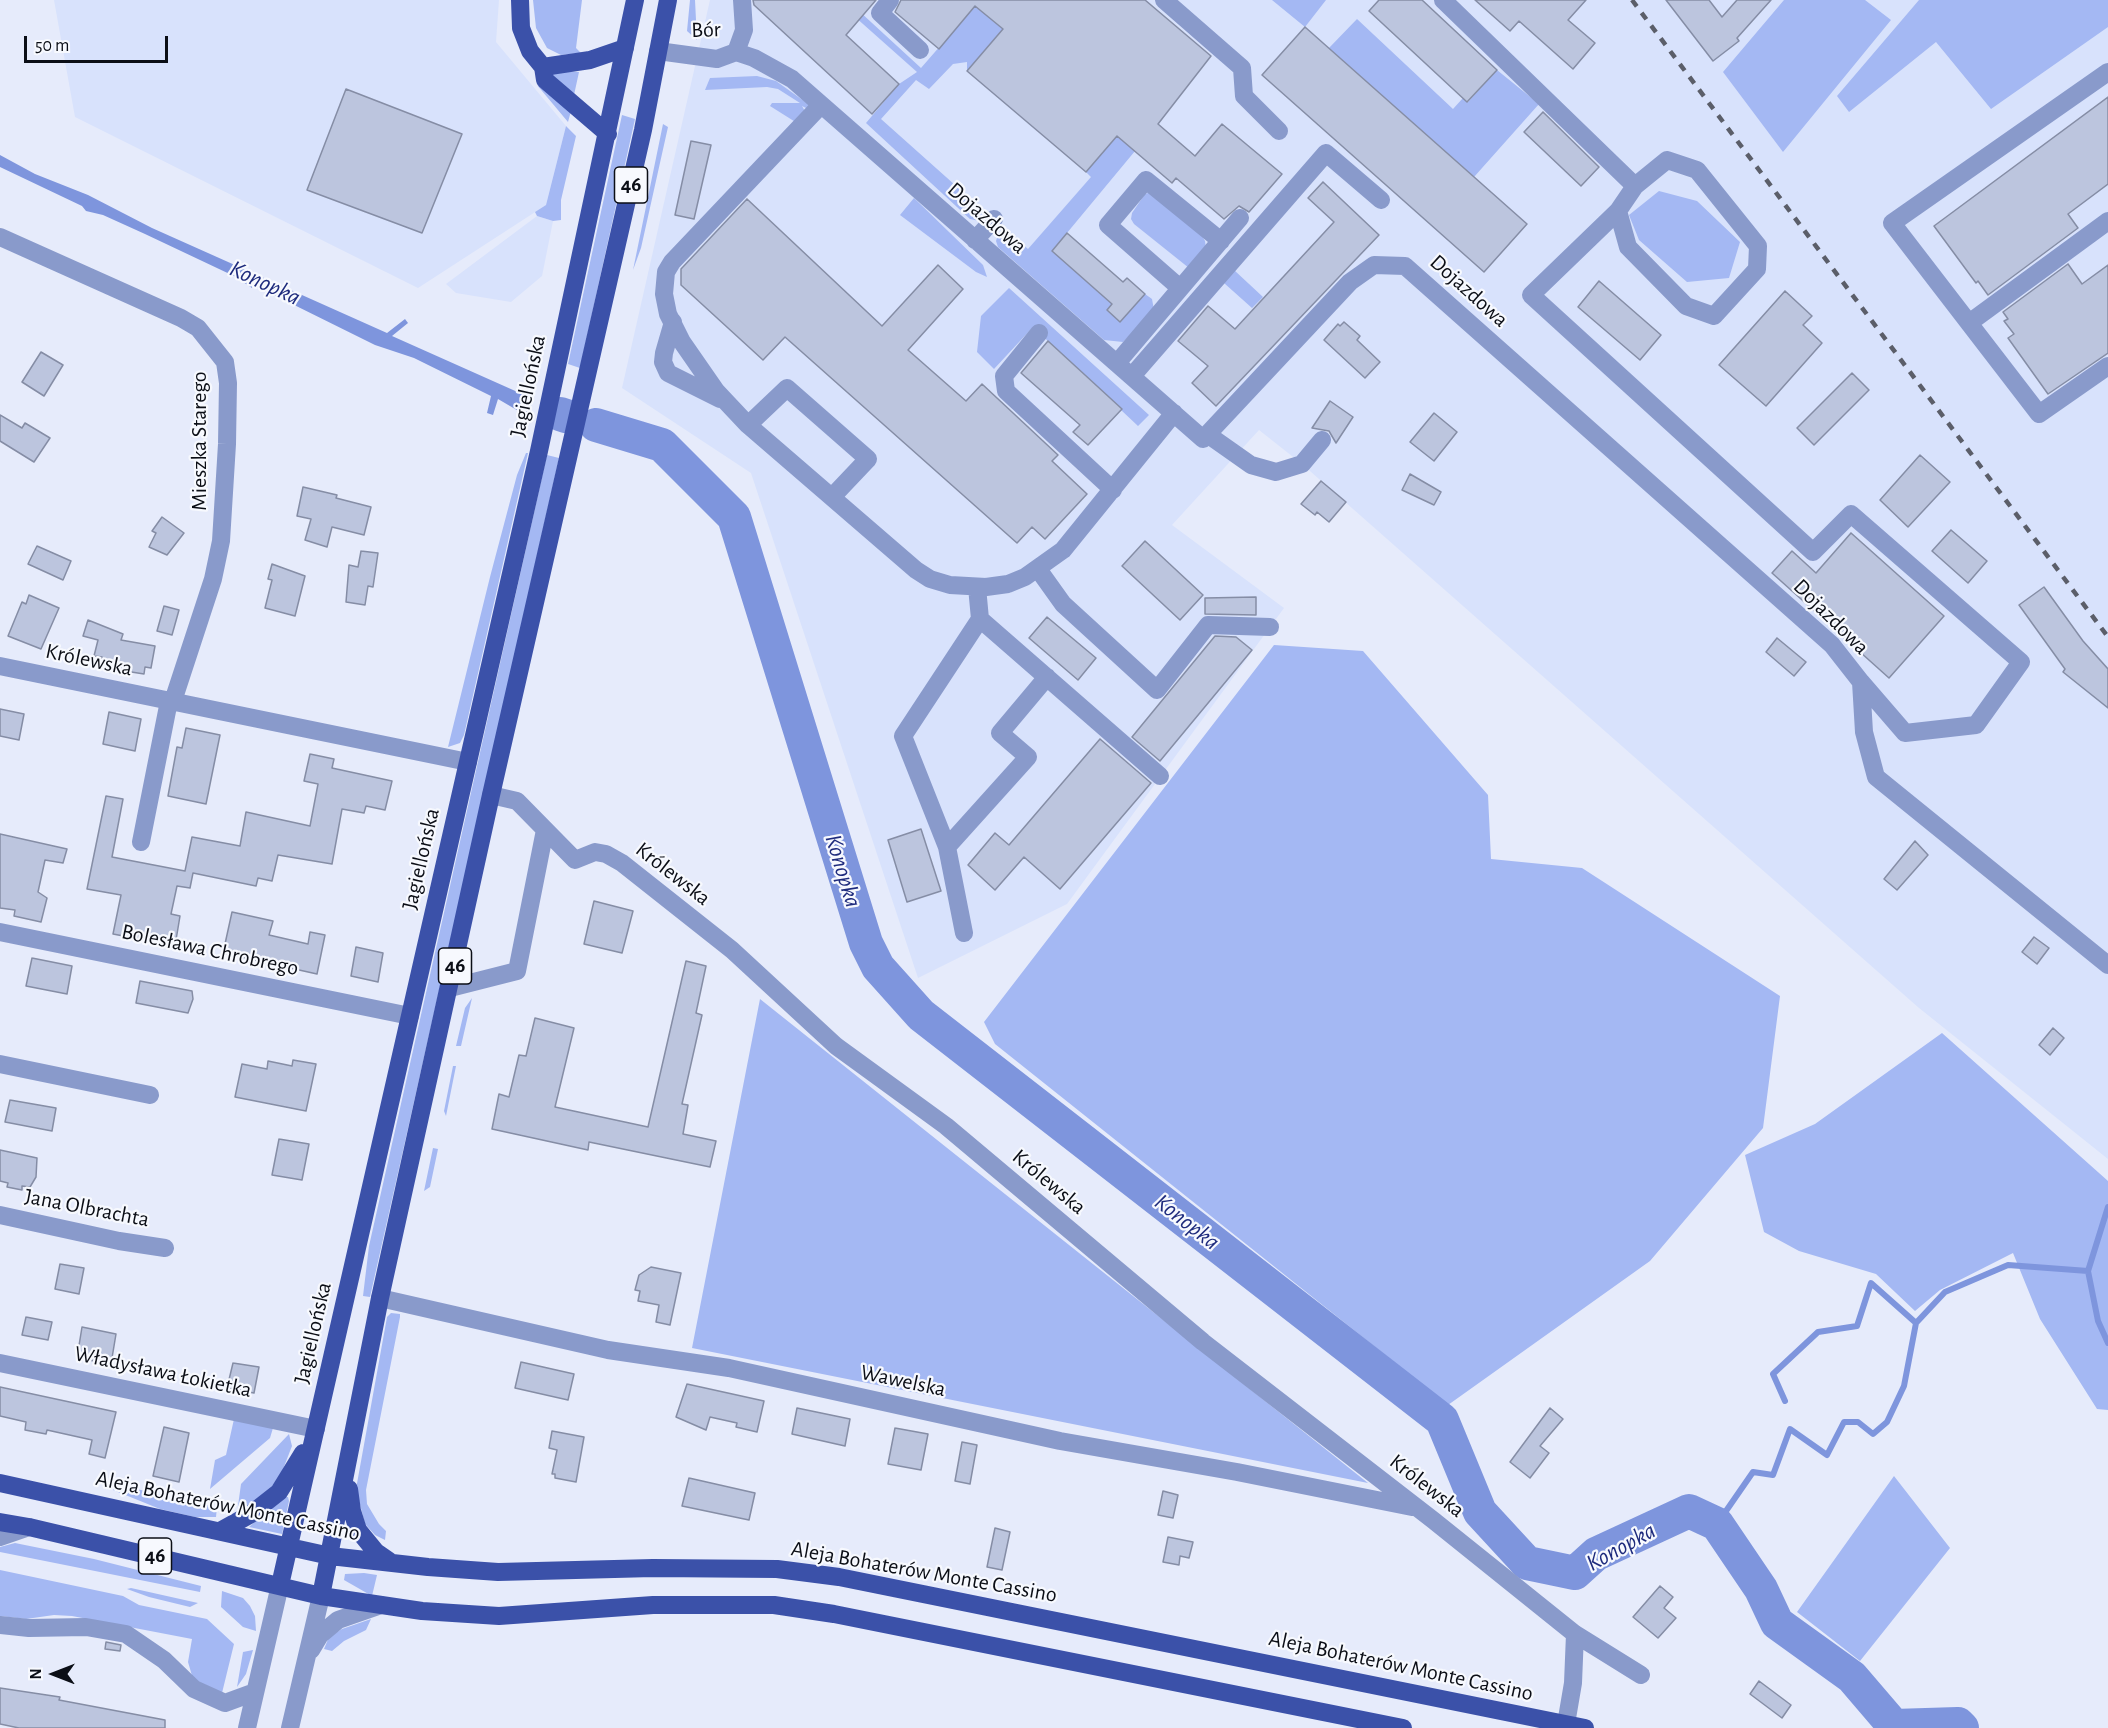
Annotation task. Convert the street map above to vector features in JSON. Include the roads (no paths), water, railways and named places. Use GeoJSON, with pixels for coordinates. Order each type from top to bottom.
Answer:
{"type":"FeatureCollection","features":[{"type":"Feature","properties":{"kind":"main road"},"geometry":{"type":"LineString","coordinates":[[520,0],[521,28],[530,51],[543,68],[545,80],[608,134]]}},
{"type":"Feature","properties":{"kind":"main road","name":"Jagiellońska"},"geometry":{"type":"LineString","coordinates":[[280,1586],[539,451],[635,0]]}},
{"type":"Feature","properties":{"kind":"main road","name":"46"},"geometry":{"type":"LineString","coordinates":[[0,1522],[321,1596],[347,1475],[380,1298],[491,795],[589,375],[668,0]]}},
{"type":"Feature","properties":{"kind":"main road"},"geometry":{"type":"LineString","coordinates":[[543,68],[590,60],[626,48]]}},
{"type":"Feature","properties":{"kind":"main road"},"geometry":{"type":"LineString","coordinates":[[222,1530],[251,1514],[279,1492],[293,1472],[315,1429]]}},
{"type":"Feature","properties":{"kind":"main road"},"geometry":{"type":"LineString","coordinates":[[347,1475],[352,1511],[358,1530],[376,1552],[389,1561]]}},
{"type":"Feature","properties":{"kind":"main road","name":"Aleja Bohaterów Monte Cassino"},"geometry":{"type":"LineString","coordinates":[[0,1483],[222,1530],[330,1556],[498,1572],[653,1568],[777,1569],[839,1577],[1584,1728]]}},
{"type":"Feature","properties":{"kind":"main road"},"geometry":{"type":"LineString","coordinates":[[321,1596],[422,1611],[499,1616],[653,1605],[774,1605],[834,1614],[1362,1724],[1403,1728]]}},
{"type":"Feature","properties":{"kind":"street","name":"Bór"},"geometry":{"type":"LineString","coordinates":[[658,51],[717,59],[736,52],[744,30],[742,0]]}},
{"type":"Feature","properties":{"kind":"street"},"geometry":{"type":"LineString","coordinates":[[890,0],[880,13],[920,50]]}},
{"type":"Feature","properties":{"kind":"street"},"geometry":{"type":"LineString","coordinates":[[1164,0],[1242,68],[1244,96],[1279,131]]}},
{"type":"Feature","properties":{"kind":"street"},"geometry":{"type":"LineString","coordinates":[[1443,0],[1635,186]]}},
{"type":"Feature","properties":{"kind":"street","name":"Dojazdowa"},"geometry":{"type":"LineString","coordinates":[[736,52],[754,58],[792,79],[1203,439],[1350,282],[1374,265],[1405,266],[1832,645],[1861,682],[1864,732],[1876,777],[2108,965]]}},
{"type":"Feature","properties":{"kind":"street"},"geometry":{"type":"LineString","coordinates":[[2108,72],[1892,223],[2039,414],[2108,366]]}},
{"type":"Feature","properties":{"kind":"street"},"geometry":{"type":"LineString","coordinates":[[821,105],[672,262],[666,272],[664,294],[682,342],[724,402],[748,425],[923,574],[950,585],[977,587],[1008,584],[1038,569],[1063,550],[1174,413]]}},
{"type":"Feature","properties":{"kind":"street"},"geometry":{"type":"LineString","coordinates":[[1132,376],[1326,153],[1381,200]]}},
{"type":"Feature","properties":{"kind":"street"},"geometry":{"type":"LineString","coordinates":[[1618,211],[1628,246],[1686,306],[1714,315],[1756,269],[1758,246],[1697,170],[1666,160],[1635,186],[1618,211],[1531,295],[1799,542],[1813,552],[1851,514],[2021,662],[1976,725],[1905,733],[1861,682]]}},
{"type":"Feature","properties":{"kind":"street"},"geometry":{"type":"LineString","coordinates":[[1180,288],[1108,225],[1146,180],[1221,241]]}},
{"type":"Feature","properties":{"kind":"street"},"geometry":{"type":"LineString","coordinates":[[1117,363],[1240,218]]}},
{"type":"Feature","properties":{"kind":"street"},"geometry":{"type":"LineString","coordinates":[[975,240],[994,219]]}},
{"type":"Feature","properties":{"kind":"street"},"geometry":{"type":"LineString","coordinates":[[1969,323],[2108,221]]}},
{"type":"Feature","properties":{"kind":"street","name":"Mieszka Starego"},"geometry":{"type":"LineString","coordinates":[[0,237],[181,318],[198,328],[225,362],[228,383],[227,444],[221,541],[213,579],[171,701]]}},
{"type":"Feature","properties":{"kind":"street"},"geometry":{"type":"LineString","coordinates":[[673,322],[663,362],[668,373],[724,402]]}},
{"type":"Feature","properties":{"kind":"street"},"geometry":{"type":"LineString","coordinates":[[1039,333],[1004,376],[1006,391],[1113,490]]}},
{"type":"Feature","properties":{"kind":"street"},"geometry":{"type":"LineString","coordinates":[[748,425],[787,388],[868,459],[832,497]]}},
{"type":"Feature","properties":{"kind":"street"},"geometry":{"type":"LineString","coordinates":[[1207,434],[1251,465],[1276,472],[1302,464],[1322,440]]}},
{"type":"Feature","properties":{"kind":"street"},"geometry":{"type":"LineString","coordinates":[[1038,569],[1063,604],[1157,690],[1208,625],[1270,627]]}},
{"type":"Feature","properties":{"kind":"street"},"geometry":{"type":"LineString","coordinates":[[964,933],[947,847],[903,736],[980,619],[977,587]]}},
{"type":"Feature","properties":{"kind":"street"},"geometry":{"type":"LineString","coordinates":[[980,619],[1160,776]]}},
{"type":"Feature","properties":{"kind":"street","name":"Królewska"},"geometry":{"type":"LineString","coordinates":[[0,666],[468,762]]}},
{"type":"Feature","properties":{"kind":"street"},"geometry":{"type":"LineString","coordinates":[[947,847],[1028,757],[1000,733],[1047,677]]}},
{"type":"Feature","properties":{"kind":"street"},"geometry":{"type":"LineString","coordinates":[[141,842],[171,701]]}},
{"type":"Feature","properties":{"kind":"street","name":"Królewska"},"geometry":{"type":"LineString","coordinates":[[491,795],[517,801],[575,860],[595,852],[606,854],[622,863],[732,950],[836,1046],[946,1126],[1203,1342],[1575,1634],[1641,1675]]}},
{"type":"Feature","properties":{"kind":"street"},"geometry":{"type":"LineString","coordinates":[[450,988],[517,971],[545,830]]}},
{"type":"Feature","properties":{"kind":"street","name":"Bolesława Chrobrego"},"geometry":{"type":"LineString","coordinates":[[0,932],[410,1016]]}},
{"type":"Feature","properties":{"kind":"street"},"geometry":{"type":"LineString","coordinates":[[0,1064],[150,1095]]}},
{"type":"Feature","properties":{"kind":"street","name":"Jana Olbrachta"},"geometry":{"type":"LineString","coordinates":[[0,1215],[118,1241],[165,1248]]}},
{"type":"Feature","properties":{"kind":"street","name":"Wawelska"},"geometry":{"type":"LineString","coordinates":[[380,1298],[608,1350],[729,1368],[1060,1441],[1237,1472],[1417,1508]]}},
{"type":"Feature","properties":{"kind":"street","name":"Władysława Łokietka"},"geometry":{"type":"LineString","coordinates":[[0,1363],[315,1429]]}},
{"type":"Feature","properties":{"kind":"street"},"geometry":{"type":"LineString","coordinates":[[0,1537],[29,1527]]}},
{"type":"Feature","properties":{"kind":"street","name":"Jagiellońska"},"geometry":{"type":"LineString","coordinates":[[247,1728],[280,1586]]}},
{"type":"Feature","properties":{"kind":"street"},"geometry":{"type":"LineString","coordinates":[[290,1728],[321,1596]]}},
{"type":"Feature","properties":{"kind":"street"},"geometry":{"type":"LineString","coordinates":[[307,1656],[320,1635],[338,1620],[382,1605]]}},
{"type":"Feature","properties":{"kind":"street"},"geometry":{"type":"LineString","coordinates":[[0,1625],[29,1628],[86,1627],[126,1634],[164,1660],[194,1689],[225,1703],[255,1692]]}},
{"type":"Feature","properties":{"kind":"street"},"geometry":{"type":"LineString","coordinates":[[1566,1724],[1573,1683],[1575,1634]]}},
{"type":"Feature","properties":{"kind":"water"},"geometry":{"type":"Polygon","coordinates":[[[0,155],[35,174],[88,195],[152,228],[387,333],[405,319],[408,323],[392,336],[531,398],[527,416],[498,399],[493,415],[487,413],[491,396],[414,358],[375,345],[272,294],[253,286],[252,288],[236,277],[145,234],[103,215],[86,211],[82,206],[0,167],[0,155]]]}},
{"type":"Feature","properties":{"kind":"waterway","name":"Konopka"},"geometry":{"type":"LineString","coordinates":[[560,414],[566,416]]}},
{"type":"Feature","properties":{"kind":"waterway","name":"Konopka"},"geometry":{"type":"LineString","coordinates":[[596,425],[662,445],[734,517],[866,943],[878,967],[921,1015],[1442,1420],[1480,1512],[1527,1563],[1575,1573],[1596,1554],[1689,1511],[1717,1524],[1761,1589],[1777,1623],[1852,1677],[1894,1726],[1958,1724],[1962,1728]]}},
{"type":"Feature","properties":{"kind":"waterway"},"geometry":{"type":"LineString","coordinates":[[2088,1271],[2108,1207]]}},
{"type":"Feature","properties":{"kind":"waterway"},"geometry":{"type":"LineString","coordinates":[[1717,1524],[1753,1472],[1773,1475],[1790,1429],[1827,1455],[1844,1422],[1858,1422],[1873,1434],[1887,1422],[1904,1386],[1916,1323],[1945,1292],[2008,1265],[2088,1271],[2098,1321],[2108,1343]]}},
{"type":"Feature","properties":{"kind":"waterway"},"geometry":{"type":"LineString","coordinates":[[1785,1401],[1773,1374],[1818,1332],[1857,1326],[1871,1283],[1916,1323]]}},
{"type":"Feature","properties":{"kind":"railway"},"geometry":{"type":"LineString","coordinates":[[1632,0],[2108,637]]}}]}
